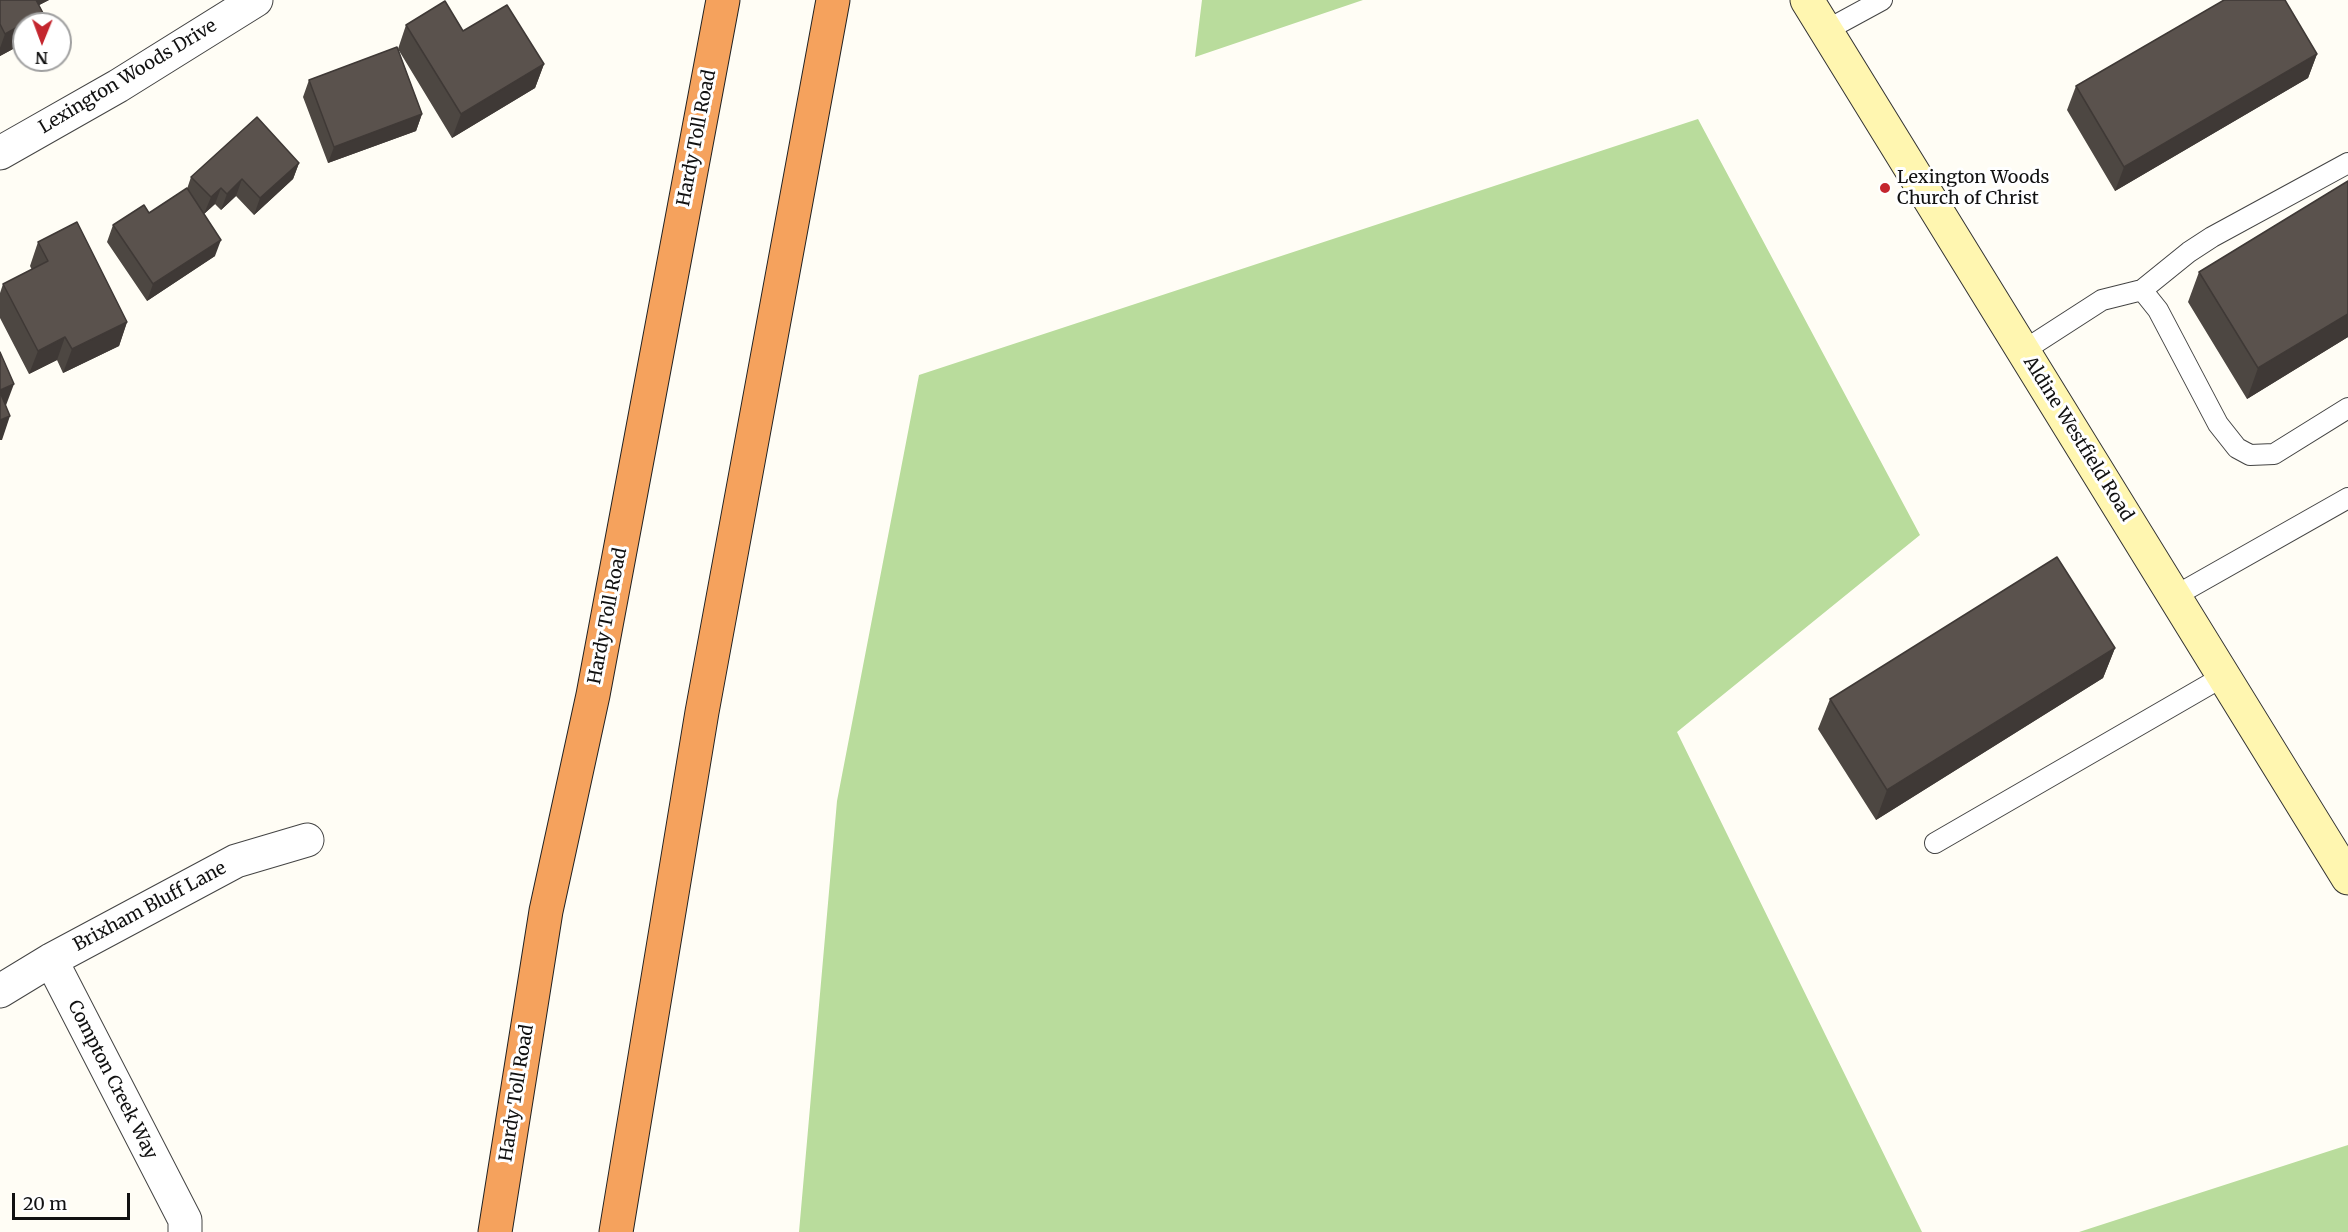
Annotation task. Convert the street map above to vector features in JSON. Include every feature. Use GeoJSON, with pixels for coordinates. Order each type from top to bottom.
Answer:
{"type":"FeatureCollection","features":[{"type":"Feature","properties":{"kind":"highway","name":"Hardy Toll Road"},"geometry":{"type":"LineString","coordinates":[[495,1232],[546,911],[593,694],[723,0]]}},
{"type":"Feature","properties":{"kind":"highway"},"geometry":{"type":"LineString","coordinates":[[616,1232],[702,712],[833,0]]}},
{"type":"Feature","properties":{"kind":"main road","name":"Aldine Westfield Road"},"geometry":{"type":"LineString","coordinates":[[1807,0],[2224,676],[2343,858]]}},
{"type":"Feature","properties":{"kind":"street","name":"Lexington Woods Drive"},"geometry":{"type":"LineString","coordinates":[[0,153],[118,86],[256,0]]}},
{"type":"Feature","properties":{"kind":"street","name":"Brixham Bluff Lane"},"geometry":{"type":"LineString","coordinates":[[0,991],[51,960],[236,861],[307,840]]}},
{"type":"Feature","properties":{"kind":"street","name":"Compton Creek Way"},"geometry":{"type":"LineString","coordinates":[[51,960],[185,1221],[185,1232]]}},
{"type":"Feature","properties":{"kind":"lane"},"geometry":{"type":"LineString","coordinates":[[1826,31],[1882,0]]}},
{"type":"Feature","properties":{"kind":"lane"},"geometry":{"type":"LineString","coordinates":[[2023,351],[2102,300],[2142,290],[2189,252],[2212,237],[2348,163]]}},
{"type":"Feature","properties":{"kind":"lane"},"geometry":{"type":"LineString","coordinates":[[2142,290],[2158,310],[2218,424],[2237,448],[2250,455],[2274,454],[2348,408]]}},
{"type":"Feature","properties":{"kind":"lane"},"geometry":{"type":"LineString","coordinates":[[2175,596],[2348,498]]}},
{"type":"Feature","properties":{"kind":"lane"},"geometry":{"type":"LineString","coordinates":[[1935,843],[2224,676]]}},
{"type":"Feature","properties":{"kind":"green space"},"geometry":{"type":"Polygon","coordinates":[[[1202,0],[1363,0],[1195,57],[1202,0]]]}},
{"type":"Feature","properties":{"kind":"green space"},"geometry":{"type":"Polygon","coordinates":[[[1698,119],[1920,535],[1677,732],[1922,1232],[799,1232],[837,801],[919,375],[1698,119]]]}},
{"type":"Feature","properties":{"kind":"green space"},"geometry":{"type":"Polygon","coordinates":[[[2348,1145],[2348,1232],[2079,1232],[2348,1145]]]}},
{"type":"Feature","properties":{"kind":"building"},"geometry":{"type":"Polygon","coordinates":[[[0,0],[36,0],[42,12],[12,12],[12,30],[5,34],[0,24],[0,0]]]}},
{"type":"Feature","properties":{"kind":"building"},"geometry":{"type":"Polygon","coordinates":[[[2224,0],[2285,0],[2317,54],[2124,167],[2076,86],[2224,0]]]}},
{"type":"Feature","properties":{"kind":"building"},"geometry":{"type":"Polygon","coordinates":[[[445,1],[463,31],[507,5],[544,64],[461,114],[406,25],[445,1]]]}},
{"type":"Feature","properties":{"kind":"building"},"geometry":{"type":"Polygon","coordinates":[[[397,47],[422,114],[334,147],[309,80],[397,47]]]}},
{"type":"Feature","properties":{"kind":"building"},"geometry":{"type":"Polygon","coordinates":[[[257,117],[299,163],[260,198],[242,179],[227,194],[221,188],[211,197],[191,177],[257,117]]]}},
{"type":"Feature","properties":{"kind":"building"},"geometry":{"type":"Polygon","coordinates":[[[2348,181],[2348,314],[2258,368],[2199,272],[2348,181]]]}},
{"type":"Feature","properties":{"kind":"building"},"geometry":{"type":"Polygon","coordinates":[[[187,188],[221,240],[153,284],[113,225],[144,205],[149,213],[187,188]]]}},
{"type":"Feature","properties":{"kind":"building"},"geometry":{"type":"Polygon","coordinates":[[[77,222],[127,322],[72,349],[65,337],[38,351],[3,284],[48,261],[38,242],[77,222]]]}},
{"type":"Feature","properties":{"kind":"building"},"geometry":{"type":"Polygon","coordinates":[[[0,352],[14,384],[0,390],[0,352]]]}},
{"type":"Feature","properties":{"kind":"building"},"geometry":{"type":"Polygon","coordinates":[[[0,392],[10,416],[0,420],[0,392]]]}},
{"type":"Feature","properties":{"kind":"building"},"geometry":{"type":"Polygon","coordinates":[[[2057,557],[2115,648],[1887,790],[1830,699],[2057,557]]]}},
{"type":"Feature","properties":{"kind":"place","name":"Lexington Woods Church of Christ"},"geometry":{"type":"Point","coordinates":[1885,188]}}]}
